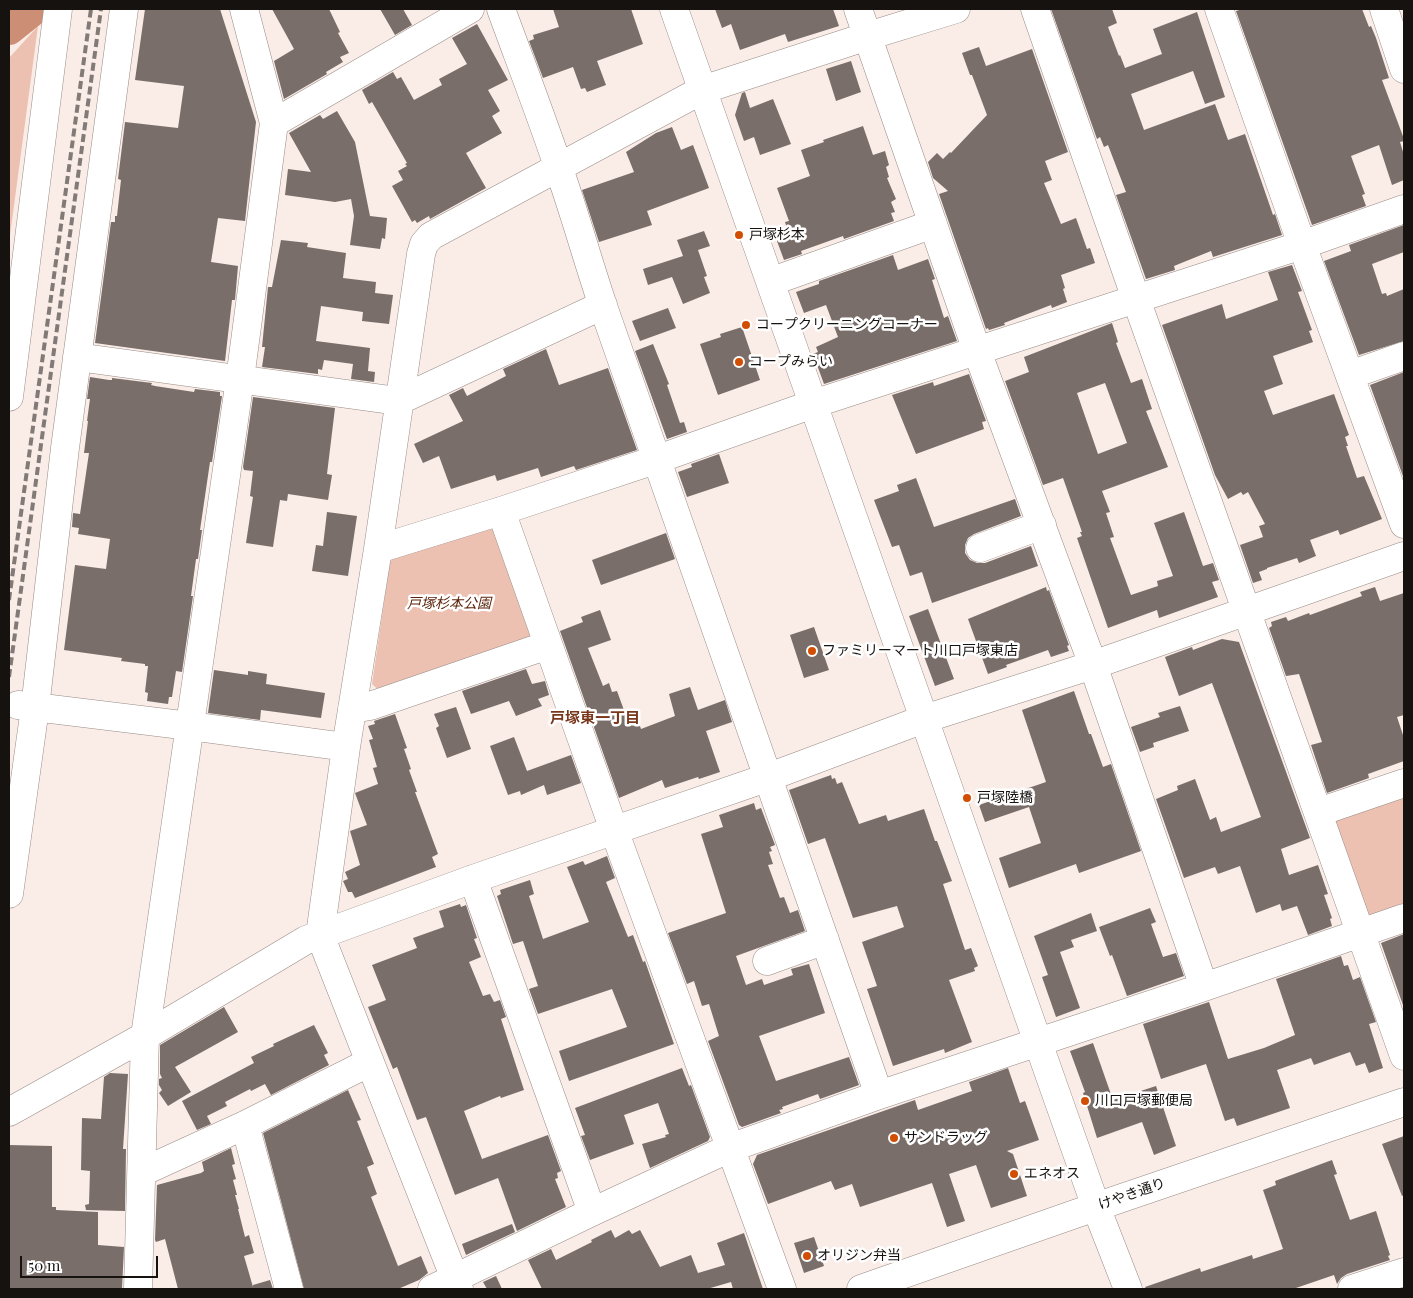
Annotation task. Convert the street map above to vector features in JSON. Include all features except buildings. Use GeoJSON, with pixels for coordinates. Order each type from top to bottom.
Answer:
{"type":"FeatureCollection","features":[{"type":"Feature","properties":{"kind":"street"},"geometry":{"type":"LineString","coordinates":[[9,894],[27,707],[65,448],[124,9]]}},
{"type":"Feature","properties":{"kind":"street"},"geometry":{"type":"LineString","coordinates":[[138,1289],[145,1036],[240,379],[274,123],[244,9]]}},
{"type":"Feature","properties":{"kind":"street"},"geometry":{"type":"LineString","coordinates":[[274,123],[470,9]]}},
{"type":"Feature","properties":{"kind":"street"},"geometry":{"type":"LineString","coordinates":[[501,9],[558,166],[603,305],[879,1095]]}},
{"type":"Feature","properties":{"kind":"street"},"geometry":{"type":"LineString","coordinates":[[674,9],[1096,1207],[1128,1289]]}},
{"type":"Feature","properties":{"kind":"street"},"geometry":{"type":"LineString","coordinates":[[858,9],[977,351],[1093,665],[1204,987]]}},
{"type":"Feature","properties":{"kind":"street"},"geometry":{"type":"LineString","coordinates":[[956,9],[702,90],[431,236],[424,244],[398,401],[378,549],[346,748],[320,935],[370,1062],[448,1286],[592,1212],[730,1148],[879,1095],[1404,918]]}},
{"type":"Feature","properties":{"kind":"street"},"geometry":{"type":"LineString","coordinates":[[1035,9],[1404,1056]]}},
{"type":"Feature","properties":{"kind":"street"},"geometry":{"type":"LineString","coordinates":[[1219,9],[1302,245],[1404,524]]}},
{"type":"Feature","properties":{"kind":"street"},"geometry":{"type":"LineString","coordinates":[[1384,9],[1404,68]]}},
{"type":"Feature","properties":{"kind":"street"},"geometry":{"type":"LineString","coordinates":[[9,397],[58,12]]}},
{"type":"Feature","properties":{"kind":"street"},"geometry":{"type":"LineString","coordinates":[[378,549],[658,459],[813,404],[1302,245],[1404,209]]}},
{"type":"Feature","properties":{"kind":"street"},"geometry":{"type":"LineString","coordinates":[[770,282],[934,224]]}},
{"type":"Feature","properties":{"kind":"street"},"geometry":{"type":"LineString","coordinates":[[77,356],[398,401],[603,305]]}},
{"type":"Feature","properties":{"kind":"street"},"geometry":{"type":"LineString","coordinates":[[1350,375],[1404,356]]}},
{"type":"Feature","properties":{"kind":"street"},"geometry":{"type":"LineString","coordinates":[[501,511],[614,830],[782,1289]]}},
{"type":"Feature","properties":{"kind":"street"},"geometry":{"type":"LineString","coordinates":[[980,548],[1042,525]]}},
{"type":"Feature","properties":{"kind":"street"},"geometry":{"type":"LineString","coordinates":[[9,1112],[145,1036],[306,940],[473,879],[769,777],[924,719],[1093,665],[1404,556]]}},
{"type":"Feature","properties":{"kind":"street"},"geometry":{"type":"LineString","coordinates":[[352,709],[370,706],[548,645]]}},
{"type":"Feature","properties":{"kind":"street"},"geometry":{"type":"LineString","coordinates":[[27,707],[190,726],[346,748]]}},
{"type":"Feature","properties":{"kind":"street"},"geometry":{"type":"LineString","coordinates":[[1319,812],[1404,783]]}},
{"type":"Feature","properties":{"kind":"street"},"geometry":{"type":"LineString","coordinates":[[473,879],[592,1212]]}},
{"type":"Feature","properties":{"kind":"street"},"geometry":{"type":"LineString","coordinates":[[767,961],[825,940]]}},
{"type":"Feature","properties":{"kind":"street"},"geometry":{"type":"LineString","coordinates":[[142,1172],[245,1125],[370,1062]]}},
{"type":"Feature","properties":{"kind":"street","name":"けやき通り"},"geometry":{"type":"LineString","coordinates":[[861,1289],[1404,1102]]}},
{"type":"Feature","properties":{"kind":"street"},"geometry":{"type":"LineString","coordinates":[[245,1125],[289,1289]]}},
{"type":"Feature","properties":{"kind":"street"},"geometry":{"type":"LineString","coordinates":[[1352,1289],[1404,1272]]}},
{"type":"Feature","properties":{"kind":"green space"},"geometry":{"type":"Polygon","coordinates":[[[38,26],[9,243],[9,58],[38,26]]]}},
{"type":"Feature","properties":{"kind":"green space","name":"戸塚杉本公園"},"geometry":{"type":"Polygon","coordinates":[[[487,524],[499,529],[536,631],[529,644],[383,694],[372,684],[390,562],[396,554],[487,524]]]}},
{"type":"Feature","properties":{"kind":"green space"},"geometry":{"type":"Polygon","coordinates":[[[1404,789],[1404,909],[1377,918],[1362,916],[1333,814],[1404,789]]]}},
{"type":"Feature","properties":{"kind":"waterway"},"geometry":{"type":"LineString","coordinates":[[9,29],[34,9]]}},
{"type":"Feature","properties":{"kind":"railway"},"geometry":{"type":"LineString","coordinates":[[9,600],[91,9]]}},
{"type":"Feature","properties":{"kind":"railway"},"geometry":{"type":"LineString","coordinates":[[9,677],[101,9]]}},
{"type":"Feature","properties":{"kind":"place","name":"戸塚杉本"},"geometry":{"type":"Point","coordinates":[739,235]}},
{"type":"Feature","properties":{"kind":"place","name":"コープクリーニングコーナー"},"geometry":{"type":"Point","coordinates":[746,325]}},
{"type":"Feature","properties":{"kind":"place","name":"コープみらい"},"geometry":{"type":"Point","coordinates":[739,362]}},
{"type":"Feature","properties":{"kind":"place","name":"ファミリーマート川口戸塚東店"},"geometry":{"type":"Point","coordinates":[812,651]}},
{"type":"Feature","properties":{"kind":"place","name":"戸塚陸橋"},"geometry":{"type":"Point","coordinates":[967,798]}},
{"type":"Feature","properties":{"kind":"place","name":"川口戸塚郵便局"},"geometry":{"type":"Point","coordinates":[1085,1101]}},
{"type":"Feature","properties":{"kind":"place","name":"サンドラッグ"},"geometry":{"type":"Point","coordinates":[894,1138]}},
{"type":"Feature","properties":{"kind":"place","name":"エネオス"},"geometry":{"type":"Point","coordinates":[1014,1174]}},
{"type":"Feature","properties":{"kind":"place","name":"オリジン弁当"},"geometry":{"type":"Point","coordinates":[807,1256]}},
{"type":"Feature","properties":{"kind":"district","name":"戸塚東一丁目"},"geometry":{"type":"Point","coordinates":[595,718]}}]}
